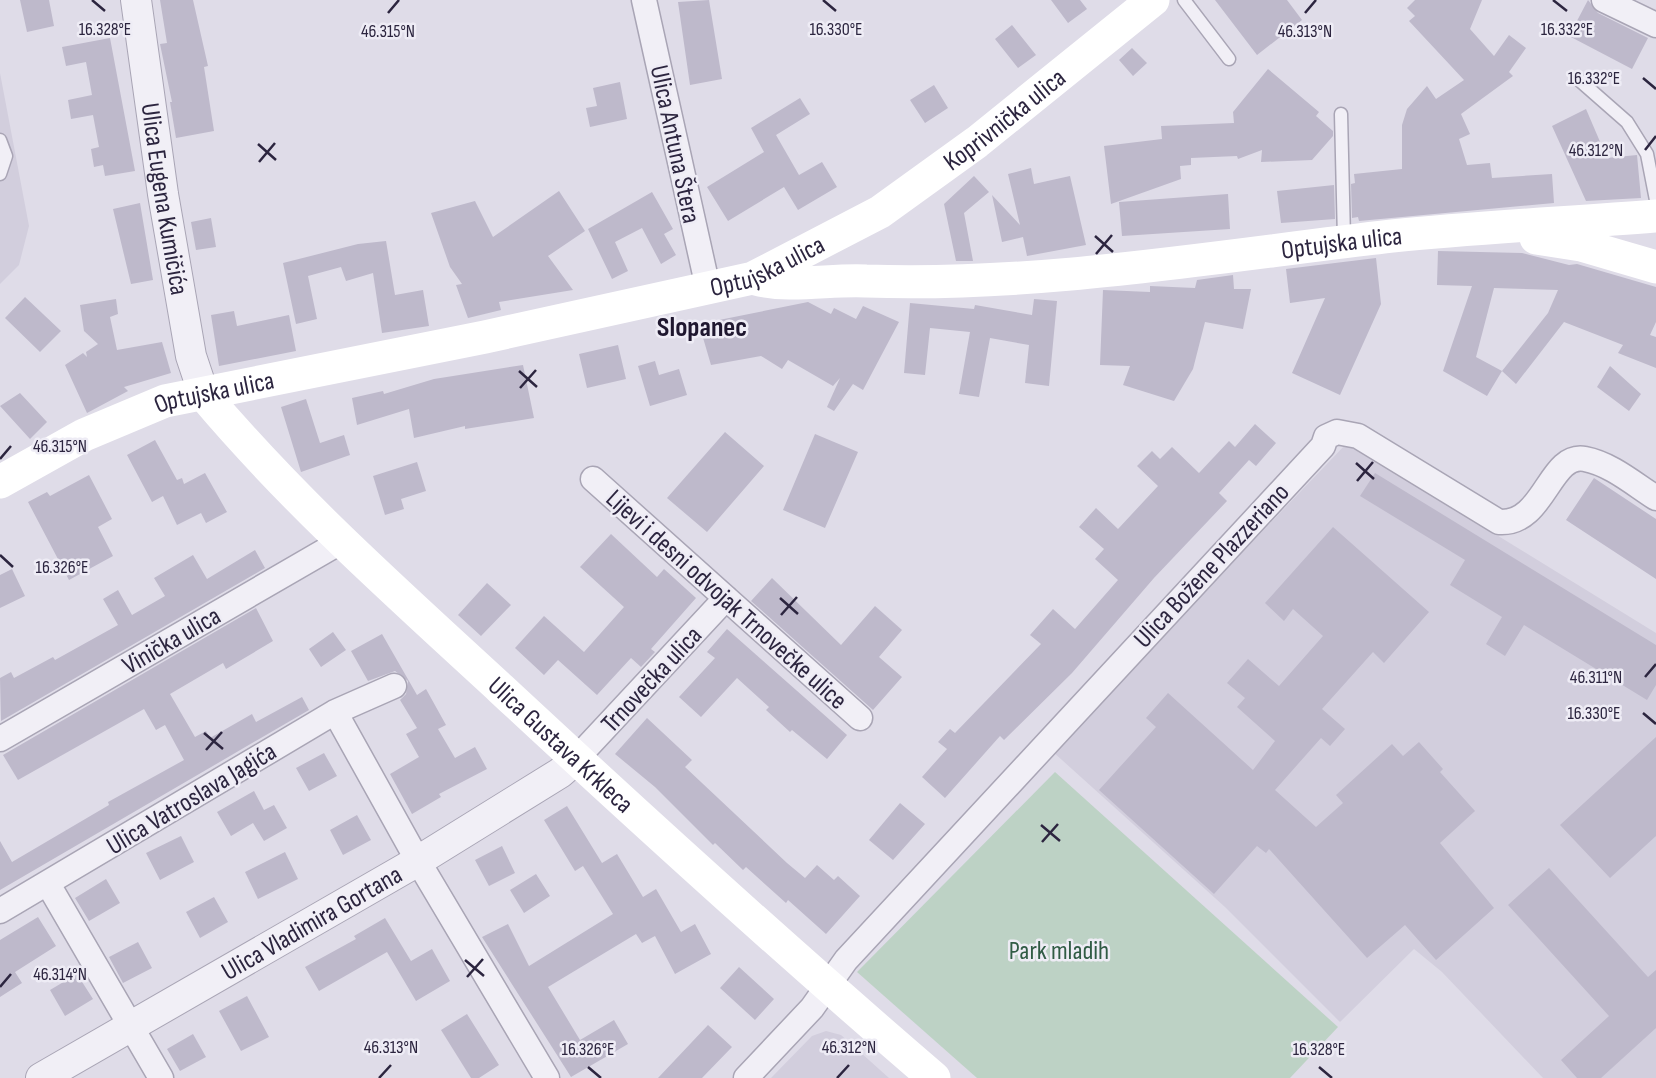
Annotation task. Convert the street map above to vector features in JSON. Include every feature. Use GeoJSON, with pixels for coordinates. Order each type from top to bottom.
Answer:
{"type":"FeatureCollection","features":[{"type":"Feature","properties":{"kind":"main road","name":"Koprivnička ulica"},"geometry":{"type":"LineString","coordinates":[[849,230],[966,150],[1153,0]]}},
{"type":"Feature","properties":{"kind":"main road","name":"Optujska ulica"},"geometry":{"type":"LineString","coordinates":[[0,482],[85,435],[144,408],[262,380],[485,337],[753,278],[849,230],[874,265],[902,282],[1002,280],[1450,232],[1656,216]]}},
{"type":"Feature","properties":{"kind":"main road","name":"Optujska ulica"},"geometry":{"type":"LineString","coordinates":[[1450,232],[1559,242],[1656,267]]}},
{"type":"Feature","properties":{"kind":"main road"},"geometry":{"type":"LineString","coordinates":[[753,278],[775,284],[830,280],[902,282]]}},
{"type":"Feature","properties":{"kind":"main road","name":"Ulica Gustava Krkleca"},"geometry":{"type":"LineString","coordinates":[[204,395],[250,449],[342,541],[576,759],[934,1078]]}},
{"type":"Feature","properties":{"kind":"street","name":"Ulica Eugena Kumičića"},"geometry":{"type":"LineString","coordinates":[[136,0],[184,315],[194,370],[204,395]]}},
{"type":"Feature","properties":{"kind":"street","name":"Ulica Antuna Štera"},"geometry":{"type":"LineString","coordinates":[[644,0],[708,288]]}},
{"type":"Feature","properties":{"kind":"street"},"geometry":{"type":"LineString","coordinates":[[1604,0],[1656,25]]}},
{"type":"Feature","properties":{"kind":"street","name":"Ulica Božene Plazzeriano"},"geometry":{"type":"LineString","coordinates":[[746,1078],[812,1008],[846,960],[1323,446],[1326,437],[1337,432],[1358,436],[1499,522],[1512,523],[1528,515],[1564,464],[1581,458],[1608,467],[1656,498]]}},
{"type":"Feature","properties":{"kind":"street","name":"Lijevi i desni odvojak Trnovečke ulice"},"geometry":{"type":"LineString","coordinates":[[593,479],[860,718]]}},
{"type":"Feature","properties":{"kind":"street","name":"Vinička ulica"},"geometry":{"type":"LineString","coordinates":[[0,739],[342,541]]}},
{"type":"Feature","properties":{"kind":"street","name":"Trnovečka ulica"},"geometry":{"type":"LineString","coordinates":[[576,759],[726,598]]}},
{"type":"Feature","properties":{"kind":"street","name":"Ulica Vatroslava Jagića"},"geometry":{"type":"LineString","coordinates":[[0,911],[335,712],[394,686]]}},
{"type":"Feature","properties":{"kind":"street"},"geometry":{"type":"LineString","coordinates":[[335,712],[418,861],[547,1078]]}},
{"type":"Feature","properties":{"kind":"street","name":"Ulica Vladimira Gortana"},"geometry":{"type":"LineString","coordinates":[[41,1078],[418,861],[560,773],[576,759]]}},
{"type":"Feature","properties":{"kind":"street"},"geometry":{"type":"LineString","coordinates":[[48,884],[161,1078]]}},
{"type":"Feature","properties":{"kind":"lane"},"geometry":{"type":"LineString","coordinates":[[1184,0],[1229,59]]}},
{"type":"Feature","properties":{"kind":"lane"},"geometry":{"type":"LineString","coordinates":[[1578,79],[1627,122],[1647,153],[1656,200]]}},
{"type":"Feature","properties":{"kind":"lane"},"geometry":{"type":"LineString","coordinates":[[1341,114],[1344,243]]}},
{"type":"Feature","properties":{"kind":"lane"},"geometry":{"type":"LineString","coordinates":[[0,140],[6,156],[0,174]]}},
{"type":"Feature","properties":{"kind":"shaded area"},"geometry":{"type":"Polygon","coordinates":[[[0,73],[29,226],[19,265],[0,284],[0,73]]]}},
{"type":"Feature","properties":{"kind":"shaded area"},"geometry":{"type":"Polygon","coordinates":[[[1347,443],[1656,633],[1656,1078],[1543,1078],[1442,972],[1414,949],[1340,1022],[1225,907],[1052,751],[1347,443]]]}},
{"type":"Feature","properties":{"kind":"shaded area"},"geometry":{"type":"Polygon","coordinates":[[[826,1031],[841,1035],[889,1078],[771,1078],[812,1036],[826,1031]]]}},
{"type":"Feature","properties":{"kind":"green space","name":"Park mladih"},"geometry":{"type":"Polygon","coordinates":[[[1055,772],[1338,1027],[1290,1078],[977,1078],[857,972],[1055,772]]]}},
{"type":"Feature","properties":{"kind":"building"},"geometry":{"type":"Polygon","coordinates":[[[20,0],[49,0],[54,26],[27,32],[20,0]]]}},
{"type":"Feature","properties":{"kind":"building"},"geometry":{"type":"Polygon","coordinates":[[[160,0],[193,0],[208,66],[204,67],[214,131],[176,138],[160,44],[167,43],[160,0]]]}},
{"type":"Feature","properties":{"kind":"building"},"geometry":{"type":"Polygon","coordinates":[[[709,0],[722,79],[690,85],[678,2],[709,0]]]}},
{"type":"Feature","properties":{"kind":"building"},"geometry":{"type":"Polygon","coordinates":[[[1051,0],[1080,0],[1087,9],[1068,23],[1051,0]]]}},
{"type":"Feature","properties":{"kind":"building"},"geometry":{"type":"Polygon","coordinates":[[[1215,0],[1287,0],[1302,20],[1257,55],[1215,0]]]}},
{"type":"Feature","properties":{"kind":"building"},"geometry":{"type":"Polygon","coordinates":[[[1415,0],[1482,0],[1470,29],[1494,56],[1509,35],[1526,48],[1509,72],[1513,76],[1461,114],[1470,134],[1459,139],[1467,165],[1490,163],[1492,178],[1552,174],[1554,203],[1359,221],[1358,217],[1352,218],[1351,184],[1355,183],[1354,174],[1402,169],[1402,125],[1407,109],[1427,86],[1436,99],[1464,80],[1409,21],[1415,16],[1407,8],[1415,0]]]}},
{"type":"Feature","properties":{"kind":"building"},"geometry":{"type":"Polygon","coordinates":[[[1588,0],[1598,13],[1648,38],[1632,69],[1569,36],[1588,0]]]}},
{"type":"Feature","properties":{"kind":"building"},"geometry":{"type":"Polygon","coordinates":[[[1012,25],[1036,55],[1018,68],[995,39],[1012,25]]]}},
{"type":"Feature","properties":{"kind":"building"},"geometry":{"type":"Polygon","coordinates":[[[110,38],[135,171],[105,176],[103,165],[94,167],[91,149],[99,147],[93,115],[71,119],[68,100],[92,95],[86,62],[66,66],[62,47],[110,38]]]}},
{"type":"Feature","properties":{"kind":"building"},"geometry":{"type":"Polygon","coordinates":[[[1132,48],[1147,63],[1133,76],[1119,60],[1132,48]]]}},
{"type":"Feature","properties":{"kind":"building"},"geometry":{"type":"Polygon","coordinates":[[[1268,69],[1319,112],[1316,116],[1333,131],[1333,136],[1312,160],[1261,162],[1262,150],[1238,159],[1237,156],[1191,158],[1191,165],[1180,166],[1181,179],[1111,204],[1104,146],[1162,139],[1161,126],[1234,123],[1233,112],[1268,69]]]}},
{"type":"Feature","properties":{"kind":"building"},"geometry":{"type":"Polygon","coordinates":[[[620,82],[627,119],[590,127],[586,108],[597,106],[593,88],[620,82]]]}},
{"type":"Feature","properties":{"kind":"building"},"geometry":{"type":"Polygon","coordinates":[[[934,85],[948,108],[925,123],[910,100],[934,85]]]}},
{"type":"Feature","properties":{"kind":"building"},"geometry":{"type":"Polygon","coordinates":[[[800,98],[810,114],[776,135],[799,175],[822,162],[837,187],[798,210],[784,187],[728,221],[707,187],[764,152],[751,128],[800,98]]]}},
{"type":"Feature","properties":{"kind":"building"},"geometry":{"type":"Polygon","coordinates":[[[1586,109],[1607,158],[1637,155],[1641,198],[1586,201],[1552,126],[1586,109]]]}},
{"type":"Feature","properties":{"kind":"building"},"geometry":{"type":"Polygon","coordinates":[[[1031,168],[1034,184],[1070,176],[1086,245],[1027,256],[1023,237],[1002,242],[992,195],[1020,225],[1008,174],[1031,168]]]}},
{"type":"Feature","properties":{"kind":"building"},"geometry":{"type":"Polygon","coordinates":[[[974,176],[989,192],[964,213],[973,261],[956,261],[944,204],[974,176]]]}},
{"type":"Feature","properties":{"kind":"building"},"geometry":{"type":"Polygon","coordinates":[[[1334,185],[1335,219],[1281,223],[1277,191],[1334,185]]]}},
{"type":"Feature","properties":{"kind":"building"},"geometry":{"type":"Polygon","coordinates":[[[559,191],[585,231],[548,256],[573,290],[499,302],[501,310],[468,318],[456,285],[462,284],[450,267],[431,213],[475,201],[493,237],[559,191]]]}},
{"type":"Feature","properties":{"kind":"building"},"geometry":{"type":"Polygon","coordinates":[[[652,192],[673,229],[664,234],[676,255],[661,264],[642,228],[615,242],[628,271],[612,279],[588,229],[652,192]]]}},
{"type":"Feature","properties":{"kind":"building"},"geometry":{"type":"Polygon","coordinates":[[[1228,194],[1230,229],[1122,236],[1119,202],[1228,194]]]}},
{"type":"Feature","properties":{"kind":"building"},"geometry":{"type":"Polygon","coordinates":[[[140,203],[153,280],[131,284],[113,209],[140,203]]]}},
{"type":"Feature","properties":{"kind":"building"},"geometry":{"type":"Polygon","coordinates":[[[211,218],[216,247],[196,250],[191,222],[211,218]]]}},
{"type":"Feature","properties":{"kind":"building"},"geometry":{"type":"Polygon","coordinates":[[[386,241],[395,295],[423,290],[429,326],[382,333],[373,273],[346,281],[341,267],[308,276],[317,319],[296,324],[283,263],[358,244],[386,241]]]}},
{"type":"Feature","properties":{"kind":"building"},"geometry":{"type":"Polygon","coordinates":[[[1438,251],[1522,253],[1569,265],[1577,264],[1656,287],[1656,322],[1650,335],[1656,337],[1656,368],[1618,353],[1623,345],[1564,322],[1516,384],[1502,371],[1487,396],[1443,371],[1472,286],[1437,285],[1438,251]],[[1494,288],[1476,357],[1502,371],[1548,313],[1558,290],[1494,288]]]}},
{"type":"Feature","properties":{"kind":"building"},"geometry":{"type":"Polygon","coordinates":[[[1376,258],[1381,304],[1340,395],[1292,373],[1325,298],[1290,303],[1286,269],[1376,258]]]}},
{"type":"Feature","properties":{"kind":"building"},"geometry":{"type":"Polygon","coordinates":[[[1233,275],[1234,289],[1251,289],[1243,329],[1205,322],[1193,369],[1174,401],[1123,385],[1130,366],[1100,365],[1103,290],[1150,292],[1150,286],[1195,288],[1197,280],[1233,275]]]}},
{"type":"Feature","properties":{"kind":"building"},"geometry":{"type":"Polygon","coordinates":[[[25,297],[61,331],[40,352],[5,318],[25,297]]]}},
{"type":"Feature","properties":{"kind":"building"},"geometry":{"type":"Polygon","coordinates":[[[116,299],[118,314],[110,317],[117,350],[162,342],[171,373],[124,387],[128,391],[87,413],[65,365],[83,353],[87,357],[86,352],[98,344],[84,331],[80,305],[116,299]]]}},
{"type":"Feature","properties":{"kind":"building"},"geometry":{"type":"Polygon","coordinates":[[[1034,299],[1057,301],[1049,386],[1025,383],[1029,345],[990,338],[979,397],[959,394],[970,332],[930,328],[925,375],[904,373],[910,303],[974,309],[975,305],[1032,315],[1034,299]]]}},
{"type":"Feature","properties":{"kind":"building"},"geometry":{"type":"Polygon","coordinates":[[[808,302],[831,314],[834,308],[856,319],[863,306],[899,322],[863,390],[853,384],[834,411],[827,407],[840,378],[833,386],[788,360],[782,369],[761,356],[711,365],[699,324],[808,302]]]}},
{"type":"Feature","properties":{"kind":"building"},"geometry":{"type":"Polygon","coordinates":[[[234,311],[237,326],[289,315],[296,351],[219,366],[211,315],[234,311]]]}},
{"type":"Feature","properties":{"kind":"building"},"geometry":{"type":"Polygon","coordinates":[[[618,345],[626,379],[587,388],[579,354],[618,345]]]}},
{"type":"Feature","properties":{"kind":"building"},"geometry":{"type":"Polygon","coordinates":[[[655,361],[659,375],[679,369],[687,395],[650,406],[638,366],[655,361]]]}},
{"type":"Feature","properties":{"kind":"building"},"geometry":{"type":"Polygon","coordinates":[[[523,365],[534,418],[465,429],[465,426],[414,438],[409,409],[357,425],[352,398],[383,391],[384,394],[434,379],[523,365]]]}},
{"type":"Feature","properties":{"kind":"building"},"geometry":{"type":"Polygon","coordinates":[[[1610,366],[1641,394],[1629,411],[1597,387],[1610,366]]]}},
{"type":"Feature","properties":{"kind":"building"},"geometry":{"type":"Polygon","coordinates":[[[20,393],[47,422],[30,439],[0,406],[20,393]]]}},
{"type":"Feature","properties":{"kind":"building"},"geometry":{"type":"Polygon","coordinates":[[[306,399],[320,443],[344,435],[350,455],[301,472],[281,407],[306,399]]]}},
{"type":"Feature","properties":{"kind":"building"},"geometry":{"type":"Polygon","coordinates":[[[1255,424],[1276,443],[1256,466],[1249,460],[1219,493],[1227,501],[1154,578],[1072,673],[1004,740],[1000,736],[945,798],[922,777],[947,749],[938,742],[950,729],[955,733],[1041,644],[1030,635],[1053,609],[1075,629],[1118,580],[1095,559],[1104,549],[1079,527],[1096,508],[1118,529],[1158,486],[1137,466],[1152,451],[1160,459],[1172,447],[1199,473],[1229,441],[1235,447],[1255,424]]]}},
{"type":"Feature","properties":{"kind":"building"},"geometry":{"type":"Polygon","coordinates":[[[725,432],[764,466],[707,532],[667,498],[725,432]]]}},
{"type":"Feature","properties":{"kind":"building"},"geometry":{"type":"Polygon","coordinates":[[[815,434],[858,452],[825,528],[783,510],[815,434]]]}},
{"type":"Feature","properties":{"kind":"building"},"geometry":{"type":"Polygon","coordinates":[[[155,440],[177,480],[182,478],[184,484],[205,473],[227,512],[206,523],[201,513],[177,525],[163,496],[152,502],[127,455],[155,440]]]}},
{"type":"Feature","properties":{"kind":"building"},"geometry":{"type":"Polygon","coordinates":[[[417,462],[426,491],[401,499],[404,509],[385,515],[373,476],[417,462]]]}},
{"type":"Feature","properties":{"kind":"building"},"geometry":{"type":"Polygon","coordinates":[[[1375,473],[1656,645],[1656,685],[1647,700],[1524,625],[1505,656],[1486,644],[1502,617],[1450,585],[1465,560],[1360,496],[1375,473]]]}},
{"type":"Feature","properties":{"kind":"building"},"geometry":{"type":"Polygon","coordinates":[[[89,475],[112,519],[98,527],[113,556],[69,580],[28,502],[47,492],[50,496],[89,475]]]}},
{"type":"Feature","properties":{"kind":"building"},"geometry":{"type":"Polygon","coordinates":[[[1594,478],[1656,519],[1656,579],[1566,520],[1594,478]]]}},
{"type":"Feature","properties":{"kind":"building"},"geometry":{"type":"Polygon","coordinates":[[[1333,527],[1429,612],[1384,663],[1373,652],[1322,709],[1345,729],[1330,746],[1321,738],[1275,790],[1316,827],[1343,803],[1336,795],[1392,744],[1403,756],[1419,742],[1443,769],[1440,772],[1475,811],[1440,843],[1494,908],[1436,960],[1405,925],[1367,958],[1269,849],[1266,853],[1257,846],[1214,894],[1099,790],[1156,727],[1146,718],[1168,693],[1253,770],[1275,741],[1237,707],[1245,698],[1227,683],[1248,659],[1279,686],[1323,636],[1293,609],[1284,621],[1265,603],[1333,527]]]}},
{"type":"Feature","properties":{"kind":"building"},"geometry":{"type":"Polygon","coordinates":[[[611,534],[657,577],[664,569],[696,598],[651,649],[655,652],[641,667],[631,658],[597,695],[558,660],[544,675],[515,648],[544,616],[584,652],[624,607],[580,567],[611,534]]]}},
{"type":"Feature","properties":{"kind":"building"},"geometry":{"type":"Polygon","coordinates":[[[255,550],[265,568],[1,721],[0,678],[11,672],[14,678],[53,657],[55,660],[118,625],[103,599],[118,590],[132,615],[165,596],[154,578],[193,555],[207,579],[255,550]]]}},
{"type":"Feature","properties":{"kind":"building"},"geometry":{"type":"Polygon","coordinates":[[[12,569],[25,596],[0,608],[0,575],[12,569]]]}},
{"type":"Feature","properties":{"kind":"building"},"geometry":{"type":"Polygon","coordinates":[[[772,578],[841,645],[875,606],[902,630],[879,657],[902,677],[873,710],[751,601],[772,578]]]}},
{"type":"Feature","properties":{"kind":"building"},"geometry":{"type":"Polygon","coordinates":[[[487,583],[511,605],[481,636],[458,615],[487,583]]]}},
{"type":"Feature","properties":{"kind":"building"},"geometry":{"type":"Polygon","coordinates":[[[256,608],[273,641],[226,669],[223,663],[170,694],[195,737],[206,731],[210,738],[252,714],[256,722],[302,697],[309,710],[0,890],[0,841],[12,862],[109,805],[108,802],[184,760],[165,725],[156,730],[144,709],[18,780],[3,755],[256,608]]]}},
{"type":"Feature","properties":{"kind":"building"},"geometry":{"type":"Polygon","coordinates":[[[727,629],[847,735],[827,759],[792,730],[790,732],[766,710],[769,707],[737,678],[701,717],[679,697],[715,658],[707,652],[727,629]]]}},
{"type":"Feature","properties":{"kind":"building"},"geometry":{"type":"Polygon","coordinates":[[[333,632],[346,650],[321,667],[309,649],[333,632]]]}},
{"type":"Feature","properties":{"kind":"building"},"geometry":{"type":"Polygon","coordinates":[[[382,634],[417,695],[426,689],[446,725],[438,729],[455,758],[475,747],[487,769],[439,794],[441,797],[412,814],[390,774],[419,757],[406,734],[417,728],[400,700],[406,694],[408,681],[395,671],[368,681],[351,651],[382,634]]]}},
{"type":"Feature","properties":{"kind":"building"},"geometry":{"type":"Polygon","coordinates":[[[647,718],[692,760],[685,767],[787,863],[805,878],[817,865],[834,880],[838,876],[860,896],[826,934],[788,900],[786,903],[746,867],[743,870],[715,843],[713,845],[655,787],[615,754],[647,718]]]}},
{"type":"Feature","properties":{"kind":"building"},"geometry":{"type":"Polygon","coordinates":[[[1656,737],[1656,836],[1610,878],[1560,825],[1656,737]]]}},
{"type":"Feature","properties":{"kind":"building"},"geometry":{"type":"Polygon","coordinates":[[[324,753],[337,776],[309,791],[296,768],[324,753]]]}},
{"type":"Feature","properties":{"kind":"building"},"geometry":{"type":"Polygon","coordinates":[[[254,791],[264,810],[274,805],[287,828],[264,841],[253,823],[231,836],[217,812],[254,791]]]}},
{"type":"Feature","properties":{"kind":"building"},"geometry":{"type":"Polygon","coordinates":[[[900,803],[925,824],[893,860],[869,840],[900,803]]]}},
{"type":"Feature","properties":{"kind":"building"},"geometry":{"type":"Polygon","coordinates":[[[567,806],[602,863],[617,854],[643,897],[656,889],[681,932],[695,924],[711,954],[675,974],[655,936],[642,943],[636,934],[548,987],[580,1040],[614,1020],[628,1044],[571,1077],[482,937],[508,924],[529,966],[613,914],[583,866],[575,871],[544,820],[567,806]]]}},
{"type":"Feature","properties":{"kind":"building"},"geometry":{"type":"Polygon","coordinates":[[[357,815],[371,840],[343,855],[330,830],[357,815]]]}},
{"type":"Feature","properties":{"kind":"building"},"geometry":{"type":"Polygon","coordinates":[[[181,836],[194,862],[160,880],[146,853],[181,836]]]}},
{"type":"Feature","properties":{"kind":"building"},"geometry":{"type":"Polygon","coordinates":[[[502,846],[515,873],[489,886],[475,860],[502,846]]]}},
{"type":"Feature","properties":{"kind":"building"},"geometry":{"type":"Polygon","coordinates":[[[285,852],[298,879],[258,899],[245,872],[285,852]]]}},
{"type":"Feature","properties":{"kind":"building"},"geometry":{"type":"Polygon","coordinates":[[[1549,868],[1648,977],[1656,970],[1656,1028],[1601,1078],[1577,1078],[1561,1060],[1609,1016],[1508,905],[1549,868]]]}},
{"type":"Feature","properties":{"kind":"building"},"geometry":{"type":"Polygon","coordinates":[[[536,874],[550,896],[524,913],[510,890],[536,874]]]}},
{"type":"Feature","properties":{"kind":"building"},"geometry":{"type":"Polygon","coordinates":[[[106,879],[120,903],[89,921],[75,898],[106,879]]]}},
{"type":"Feature","properties":{"kind":"building"},"geometry":{"type":"Polygon","coordinates":[[[214,897],[228,922],[200,938],[186,912],[214,897]]]}},
{"type":"Feature","properties":{"kind":"building"},"geometry":{"type":"Polygon","coordinates":[[[38,917],[56,946],[15,972],[22,983],[0,997],[0,940],[38,917]]]}},
{"type":"Feature","properties":{"kind":"building"},"geometry":{"type":"Polygon","coordinates":[[[385,918],[411,961],[432,949],[450,981],[416,1001],[387,952],[319,991],[305,967],[356,939],[354,936],[385,918]]]}},
{"type":"Feature","properties":{"kind":"building"},"geometry":{"type":"Polygon","coordinates":[[[138,942],[152,968],[123,983],[109,957],[138,942]]]}},
{"type":"Feature","properties":{"kind":"building"},"geometry":{"type":"Polygon","coordinates":[[[739,967],[774,999],[755,1020],[720,988],[739,967]]]}},
{"type":"Feature","properties":{"kind":"building"},"geometry":{"type":"Polygon","coordinates":[[[77,974],[93,999],[65,1016],[50,990],[77,974]]]}},
{"type":"Feature","properties":{"kind":"building"},"geometry":{"type":"Polygon","coordinates":[[[247,996],[269,1037],[241,1051],[219,1011],[247,996]]]}},
{"type":"Feature","properties":{"kind":"building"},"geometry":{"type":"Polygon","coordinates":[[[467,1014],[499,1065],[479,1078],[471,1078],[441,1030],[467,1014]]]}},
{"type":"Feature","properties":{"kind":"building"},"geometry":{"type":"Polygon","coordinates":[[[708,1025],[732,1047],[702,1078],[658,1078],[708,1025]]]}},
{"type":"Feature","properties":{"kind":"building"},"geometry":{"type":"Polygon","coordinates":[[[193,1034],[206,1057],[180,1071],[167,1049],[193,1034]]]}},
{"type":"Feature","properties":{"kind":"district","name":"Slopanec"},"geometry":{"type":"Point","coordinates":[702,326]}}]}
